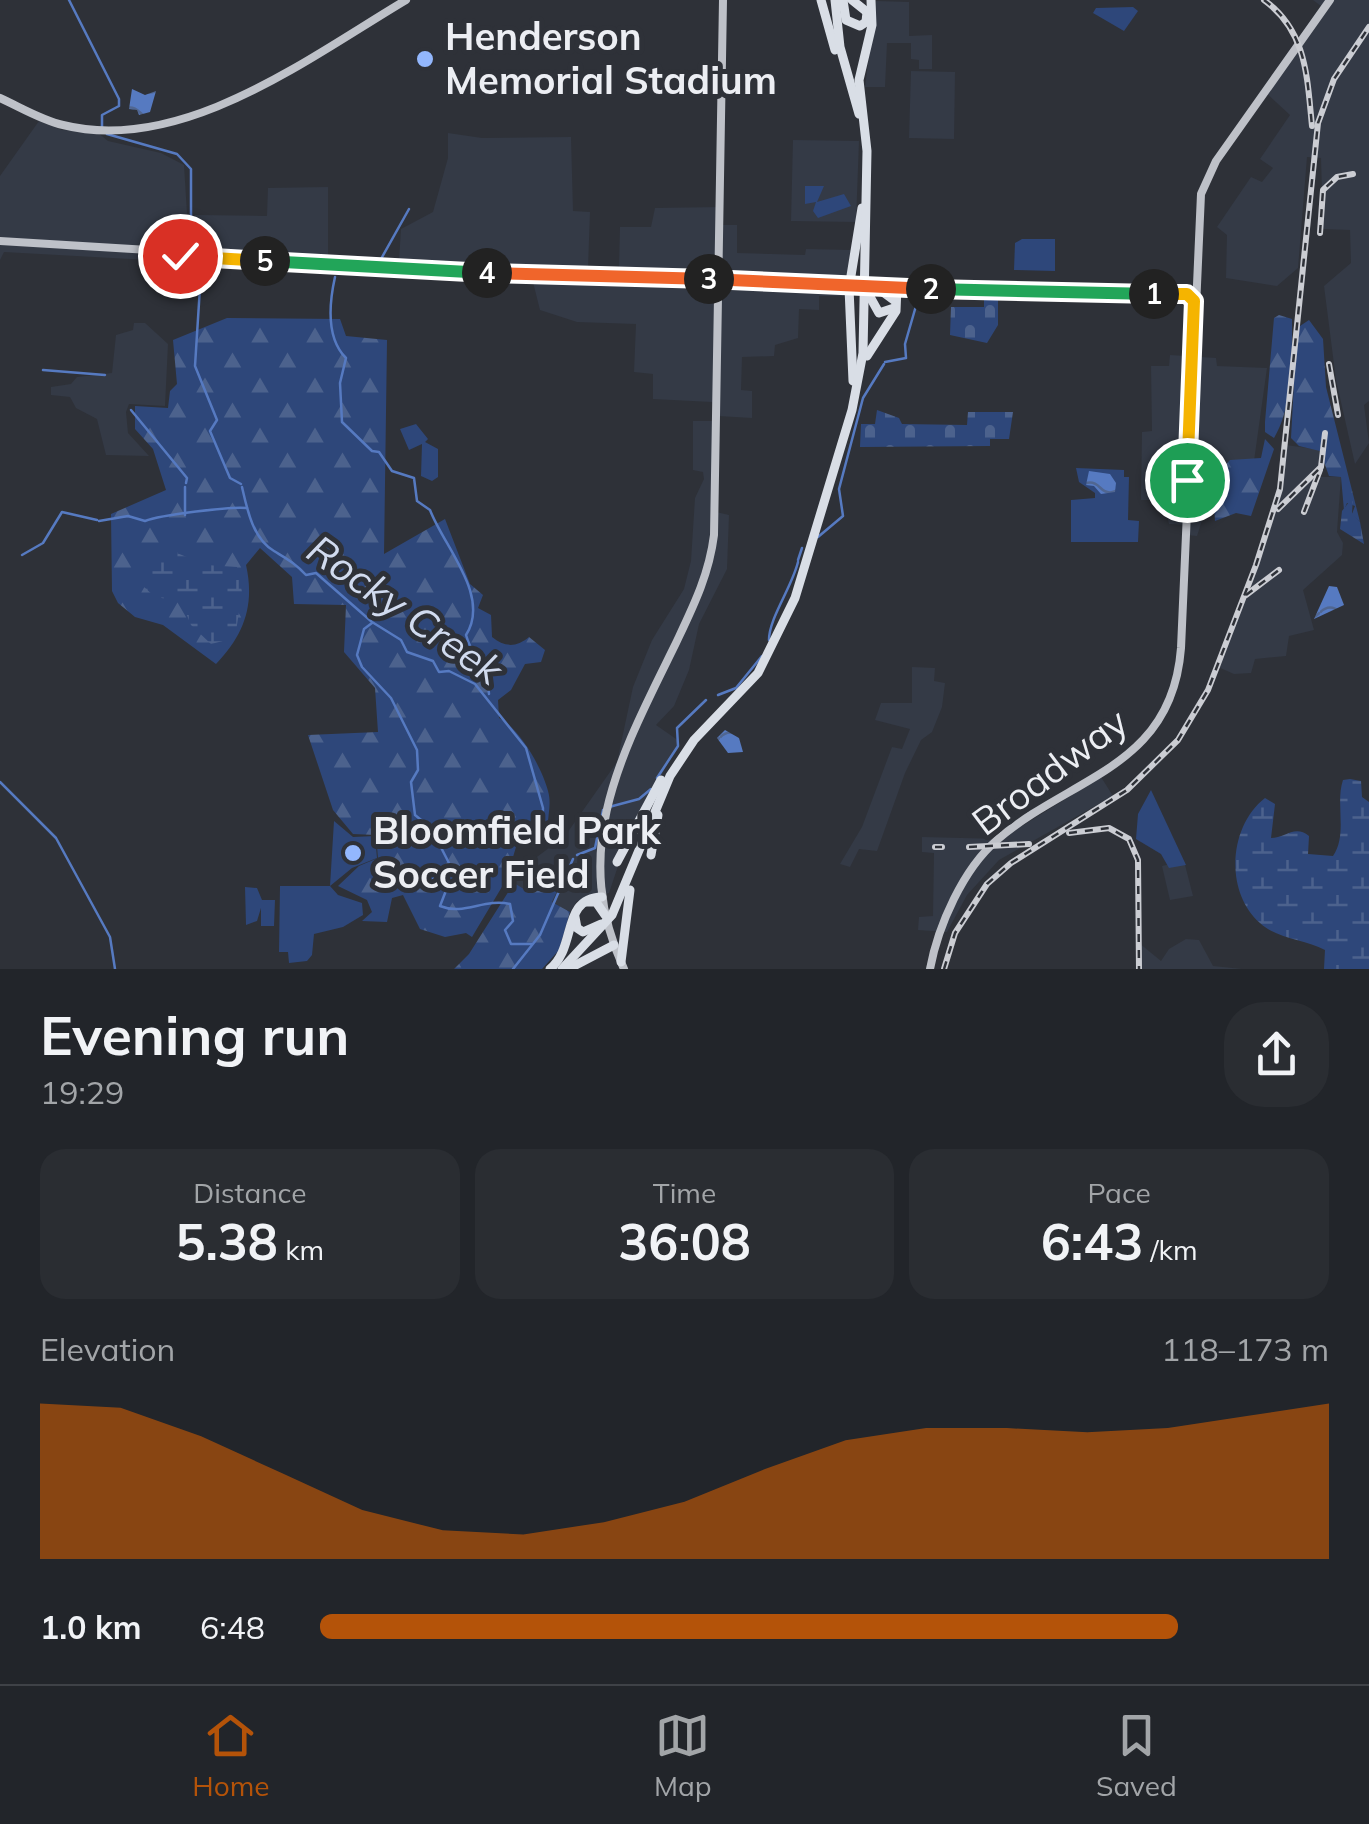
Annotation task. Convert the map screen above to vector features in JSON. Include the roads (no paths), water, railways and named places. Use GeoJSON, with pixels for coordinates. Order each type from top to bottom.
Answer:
{"type":"FeatureCollection","features":[{"type":"Feature","properties":{"kind":"highway"},"geometry":{"type":"LineString","coordinates":[[821,0],[861,115]]}},
{"type":"Feature","properties":{"kind":"highway"},"geometry":{"type":"LineString","coordinates":[[839,0],[837,25],[861,115]]}},
{"type":"Feature","properties":{"kind":"highway"},"geometry":{"type":"LineString","coordinates":[[839,0],[843,46],[865,139],[864,344],[858,388]]}},
{"type":"Feature","properties":{"kind":"highway"},"geometry":{"type":"LineString","coordinates":[[839,0],[846,20],[860,26],[868,15],[852,0]]}},
{"type":"Feature","properties":{"kind":"highway"},"geometry":{"type":"LineString","coordinates":[[861,115],[860,76],[873,2]]}},
{"type":"Feature","properties":{"kind":"highway"},"geometry":{"type":"LineString","coordinates":[[807,554],[848,411],[861,344],[865,139]]}},
{"type":"Feature","properties":{"kind":"highway"},"geometry":{"type":"LineString","coordinates":[[848,411],[855,360],[849,284],[864,200]]}},
{"type":"Feature","properties":{"kind":"highway"},"geometry":{"type":"LineString","coordinates":[[866,258],[871,305],[885,314],[898,291]]}},
{"type":"Feature","properties":{"kind":"highway"},"geometry":{"type":"LineString","coordinates":[[876,286],[898,291]]}},
{"type":"Feature","properties":{"kind":"highway"},"geometry":{"type":"LineString","coordinates":[[648,851],[645,837],[666,784],[684,753],[762,666],[785,624],[870,348],[896,312],[898,291]]}},
{"type":"Feature","properties":{"kind":"highway"},"geometry":{"type":"LineString","coordinates":[[566,969],[606,919],[666,774],[689,741],[738,692],[764,656],[784,618],[803,567]]}},
{"type":"Feature","properties":{"kind":"highway"},"geometry":{"type":"LineString","coordinates":[[629,861],[648,851],[662,800],[684,753]]}},
{"type":"Feature","properties":{"kind":"highway"},"geometry":{"type":"LineString","coordinates":[[648,851],[666,774]]}},
{"type":"Feature","properties":{"kind":"highway"},"geometry":{"type":"LineString","coordinates":[[566,969],[616,956],[629,861]]}},
{"type":"Feature","properties":{"kind":"highway"},"geometry":{"type":"LineString","coordinates":[[552,969],[566,950],[575,909],[599,895]]}},
{"type":"Feature","properties":{"kind":"highway"},"geometry":{"type":"LineString","coordinates":[[552,969],[606,919]]}},
{"type":"Feature","properties":{"kind":"main road"},"geometry":{"type":"LineString","coordinates":[[389,9],[398,0]]}},
{"type":"Feature","properties":{"kind":"main road"},"geometry":{"type":"LineString","coordinates":[[0,98],[56,124],[94,128],[150,126],[228,104],[406,0]]}},
{"type":"Feature","properties":{"kind":"main road"},"geometry":{"type":"LineString","coordinates":[[616,956],[599,895],[603,820],[618,766],[700,594],[711,553],[723,0]]}},
{"type":"Feature","properties":{"kind":"main road","name":"Broadway"},"geometry":{"type":"LineString","coordinates":[[930,969],[943,924],[985,852],[1004,834],[1126,758],[1152,730],[1171,696],[1181,653],[1195,258],[1201,194],[1240,122],[1330,0]]}},
{"type":"Feature","properties":{"kind":"main road"},"geometry":{"type":"LineString","coordinates":[[710,224],[720,231]]}},
{"type":"Feature","properties":{"kind":"main road"},"geometry":{"type":"LineString","coordinates":[[0,243],[460,269],[849,284],[898,291],[1195,292]]}},
{"type":"Feature","properties":{"kind":"water"},"geometry":{"type":"Polygon","coordinates":[[[132,89],[145,95],[156,91],[150,112],[139,115],[137,110],[129,109],[132,89]]]}},
{"type":"Feature","properties":{"kind":"water"},"geometry":{"type":"Polygon","coordinates":[[[1089,471],[1110,474],[1116,483],[1115,492],[1101,494],[1094,486],[1086,485],[1089,471]]]}},
{"type":"Feature","properties":{"kind":"water"},"geometry":{"type":"Polygon","coordinates":[[[1329,586],[1337,587],[1344,605],[1314,619],[1329,586]]]}},
{"type":"Feature","properties":{"kind":"water"},"geometry":{"type":"Polygon","coordinates":[[[725,730],[739,738],[743,752],[728,753],[717,738],[725,730]]]}},
{"type":"Feature","properties":{"kind":"waterway","name":"Rocky Creek"},"geometry":{"type":"LineString","coordinates":[[69,0],[119,99],[119,106],[102,115],[102,128]]}},
{"type":"Feature","properties":{"kind":"waterway","name":"Rocky Creek"},"geometry":{"type":"LineString","coordinates":[[107,134],[177,154],[191,169],[191,266],[200,287],[195,366],[217,420],[210,431],[230,478],[241,484]]}},
{"type":"Feature","properties":{"kind":"waterway"},"geometry":{"type":"LineString","coordinates":[[381,259],[409,209]]}},
{"type":"Feature","properties":{"kind":"waterway"},"geometry":{"type":"LineString","coordinates":[[343,272],[367,273]]}},
{"type":"Feature","properties":{"kind":"waterway"},"geometry":{"type":"LineString","coordinates":[[335,277],[332,331],[346,358],[340,383],[342,422],[372,451],[379,452],[392,471],[414,478],[417,501],[430,510],[469,588],[472,620],[466,635],[489,694]]}},
{"type":"Feature","properties":{"kind":"waterway"},"geometry":{"type":"LineString","coordinates":[[885,362],[906,358],[905,344],[920,292]]}},
{"type":"Feature","properties":{"kind":"waterway"},"geometry":{"type":"LineString","coordinates":[[818,537],[843,516],[839,489],[863,398],[884,364]]}},
{"type":"Feature","properties":{"kind":"waterway"},"geometry":{"type":"LineString","coordinates":[[43,370],[105,375]]}},
{"type":"Feature","properties":{"kind":"waterway"},"geometry":{"type":"LineString","coordinates":[[131,410],[187,478],[186,483]]}},
{"type":"Feature","properties":{"kind":"waterway"},"geometry":{"type":"LineString","coordinates":[[185,487],[185,515]]}},
{"type":"Feature","properties":{"kind":"waterway","name":"Rocky Creek"},"geometry":{"type":"LineString","coordinates":[[242,487],[252,523],[267,546],[306,575],[316,573],[372,622],[401,640],[407,652],[433,661],[439,672],[449,671],[475,684],[526,748],[543,808],[542,839]]}},
{"type":"Feature","properties":{"kind":"waterway"},"geometry":{"type":"LineString","coordinates":[[99,521],[128,516],[145,521],[247,508]]}},
{"type":"Feature","properties":{"kind":"waterway"},"geometry":{"type":"LineString","coordinates":[[22,555],[43,543],[62,512],[97,520]]}},
{"type":"Feature","properties":{"kind":"waterway"},"geometry":{"type":"LineString","coordinates":[[798,560],[802,548]]}},
{"type":"Feature","properties":{"kind":"waterway"},"geometry":{"type":"LineString","coordinates":[[769,640],[798,562]]}},
{"type":"Feature","properties":{"kind":"waterway"},"geometry":{"type":"LineString","coordinates":[[372,623],[364,629],[357,655],[362,667],[391,698],[417,750],[418,770],[411,782],[415,815],[431,828],[450,865],[432,880],[447,888],[440,906],[457,909],[510,904],[513,921],[505,930],[511,944],[532,944]]}},
{"type":"Feature","properties":{"kind":"waterway"},"geometry":{"type":"LineString","coordinates":[[718,695],[736,688],[762,656]]}},
{"type":"Feature","properties":{"kind":"waterway"},"geometry":{"type":"LineString","coordinates":[[657,778],[678,746],[677,728],[706,700]]}},
{"type":"Feature","properties":{"kind":"waterway"},"geometry":{"type":"LineString","coordinates":[[0,782],[56,838],[110,937],[115,969]]}},
{"type":"Feature","properties":{"kind":"waterway"},"geometry":{"type":"LineString","coordinates":[[609,807],[639,799],[651,789]]}},
{"type":"Feature","properties":{"kind":"waterway"},"geometry":{"type":"LineString","coordinates":[[577,855],[595,848],[603,810]]}},
{"type":"Feature","properties":{"kind":"waterway","name":"Rocky Creek"},"geometry":{"type":"LineString","coordinates":[[513,969],[540,935],[573,859]]}},
{"type":"Feature","properties":{"kind":"railway"},"geometry":{"type":"LineString","coordinates":[[1264,0],[1278,12],[1297,41],[1306,73],[1312,126]]}},
{"type":"Feature","properties":{"kind":"railway"},"geometry":{"type":"LineString","coordinates":[[944,969],[955,933],[987,884],[1011,863],[1127,790],[1178,740],[1208,690],[1256,565],[1280,489],[1318,123],[1334,79],[1369,27]]}},
{"type":"Feature","properties":{"kind":"railway"},"geometry":{"type":"LineString","coordinates":[[1320,233],[1323,190],[1337,177],[1353,174]]}},
{"type":"Feature","properties":{"kind":"railway"},"geometry":{"type":"LineString","coordinates":[[1329,364],[1338,415]]}},
{"type":"Feature","properties":{"kind":"railway"},"geometry":{"type":"LineString","coordinates":[[1278,509],[1321,467],[1325,433]]}},
{"type":"Feature","properties":{"kind":"railway"},"geometry":{"type":"LineString","coordinates":[[1304,512],[1320,470]]}},
{"type":"Feature","properties":{"kind":"railway"},"geometry":{"type":"LineString","coordinates":[[1246,595],[1279,570]]}},
{"type":"Feature","properties":{"kind":"railway"},"geometry":{"type":"LineString","coordinates":[[1069,833],[1109,828],[1129,839],[1138,860],[1139,969]]}},
{"type":"Feature","properties":{"kind":"railway"},"geometry":{"type":"LineString","coordinates":[[969,847],[1029,844]]}},
{"type":"Feature","properties":{"kind":"railway"},"geometry":{"type":"LineString","coordinates":[[935,847],[942,847]]}},
{"type":"Feature","properties":{"kind":"place","name":"Henderson Memorial Stadium"},"geometry":{"type":"Point","coordinates":[425,59]}},
{"type":"Feature","properties":{"kind":"place","name":"Bloomfield Park Soccer Field"},"geometry":{"type":"Point","coordinates":[353,853]}}]}
